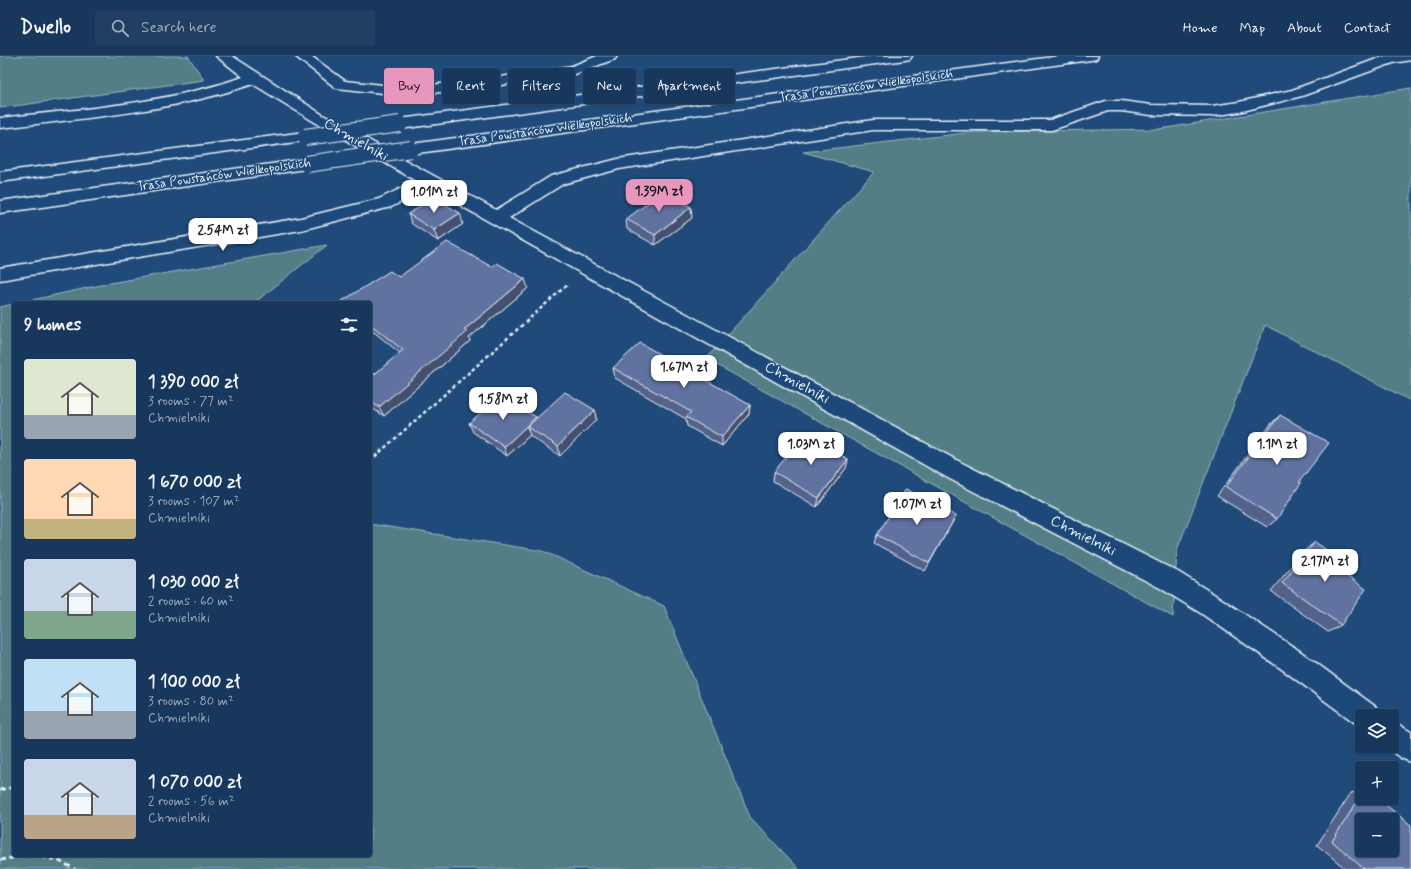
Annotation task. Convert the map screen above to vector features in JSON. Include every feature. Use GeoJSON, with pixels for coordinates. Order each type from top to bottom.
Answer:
{"type":"FeatureCollection","features":[{"type":"Feature","properties":{"kind":"main road","name":"Chmielniki"},"geometry":{"type":"LineString","coordinates":[[223,56],[318,118],[496,218],[954,470],[1169,580],[1211,606],[1286,657],[1357,709]]}},
{"type":"Feature","properties":{"kind":"main road"},"geometry":{"type":"LineString","coordinates":[[302,56],[341,85],[402,91],[467,86],[575,70],[610,56]]}},
{"type":"Feature","properties":{"kind":"main road","name":"Trasa Powstańców Wielkopolskich"},"geometry":{"type":"LineString","coordinates":[[0,177],[905,56]]}},
{"type":"Feature","properties":{"kind":"main road","name":"Trasa Powstańców Wielkopolskich"},"geometry":{"type":"LineString","coordinates":[[0,207],[1091,56]]}},
{"type":"Feature","properties":{"kind":"main road"},"geometry":{"type":"LineString","coordinates":[[496,218],[557,180],[618,164],[874,125],[1052,125],[1106,106],[1120,106],[1151,110],[1212,111],[1239,107],[1297,93],[1390,59],[1410,56]]}},
{"type":"Feature","properties":{"kind":"main road"},"geometry":{"type":"LineString","coordinates":[[0,123],[155,105],[226,89],[255,78]]}},
{"type":"Feature","properties":{"kind":"main road"},"geometry":{"type":"LineString","coordinates":[[0,274],[301,224],[385,203],[430,181]]}},
{"type":"Feature","properties":{"kind":"main road"},"geometry":{"type":"LineString","coordinates":[[1399,739],[1411,748]]}},
{"type":"Feature","properties":{"kind":"path"},"geometry":{"type":"LineString","coordinates":[[372,459],[587,268]]}},
{"type":"Feature","properties":{"kind":"path"},"geometry":{"type":"LineString","coordinates":[[0,790],[12,787]]}},
{"type":"Feature","properties":{"kind":"path"},"geometry":{"type":"LineString","coordinates":[[0,860],[18,857]]}},
{"type":"Feature","properties":{"kind":"path"},"geometry":{"type":"LineString","coordinates":[[41,857],[57,860],[75,869]]}},
{"type":"Feature","properties":{"kind":"green space"},"geometry":{"type":"Polygon","coordinates":[[[0,56],[188,56],[204,80],[0,108],[0,56]]]}},
{"type":"Feature","properties":{"kind":"green space"},"geometry":{"type":"Polygon","coordinates":[[[1411,88],[1411,401],[1265,325],[1177,550],[1173,617],[706,359],[874,172],[803,152],[974,132],[1160,129],[1411,88]]]}},
{"type":"Feature","properties":{"kind":"green space"},"geometry":{"type":"Polygon","coordinates":[[[327,245],[257,301],[27,301],[110,283],[327,245]]]}},
{"type":"Feature","properties":{"kind":"green space"},"geometry":{"type":"Polygon","coordinates":[[[12,304],[12,857],[372,857],[372,524],[543,551],[664,606],[750,817],[799,869],[0,869],[0,307],[12,304]]]}},
{"type":"Feature","properties":{"kind":"building"},"geometry":{"type":"Polygon","coordinates":[[[663,192],[691,207],[655,235],[626,219],[663,192]]]}},
{"type":"Feature","properties":{"kind":"building"},"geometry":{"type":"Polygon","coordinates":[[[434,198],[460,213],[434,230],[408,214],[434,198]]]}},
{"type":"Feature","properties":{"kind":"building"},"geometry":{"type":"Polygon","coordinates":[[[447,242],[492,267],[497,263],[525,279],[464,330],[467,332],[379,407],[372,403],[372,376],[403,350],[372,326],[372,301],[342,301],[390,271],[399,277],[447,242]]]}},
{"type":"Feature","properties":{"kind":"building"},"geometry":{"type":"Polygon","coordinates":[[[640,343],[750,405],[722,437],[686,417],[691,412],[613,368],[640,343]]]}},
{"type":"Feature","properties":{"kind":"building"},"geometry":{"type":"Polygon","coordinates":[[[565,392],[595,410],[558,446],[527,427],[565,392]]]}},
{"type":"Feature","properties":{"kind":"building"},"geometry":{"type":"Polygon","coordinates":[[[501,395],[536,417],[504,447],[469,423],[501,395]]]}},
{"type":"Feature","properties":{"kind":"building"},"geometry":{"type":"Polygon","coordinates":[[[1280,415],[1329,443],[1299,482],[1301,483],[1277,519],[1226,487],[1280,415]]]}},
{"type":"Feature","properties":{"kind":"building"},"geometry":{"type":"Polygon","coordinates":[[[804,435],[848,459],[819,498],[774,472],[804,435]]]}},
{"type":"Feature","properties":{"kind":"building"},"geometry":{"type":"Polygon","coordinates":[[[906,489],[956,516],[929,563],[877,535],[906,489]]]}},
{"type":"Feature","properties":{"kind":"building"},"geometry":{"type":"Polygon","coordinates":[[[1315,542],[1350,566],[1344,574],[1366,589],[1341,625],[1282,583],[1315,542]]]}},
{"type":"Feature","properties":{"kind":"building"},"geometry":{"type":"Polygon","coordinates":[[[1355,805],[1386,805],[1396,813],[1355,813],[1355,857],[1399,857],[1399,815],[1411,825],[1411,869],[1364,869],[1332,841],[1355,805]]]}}]}
